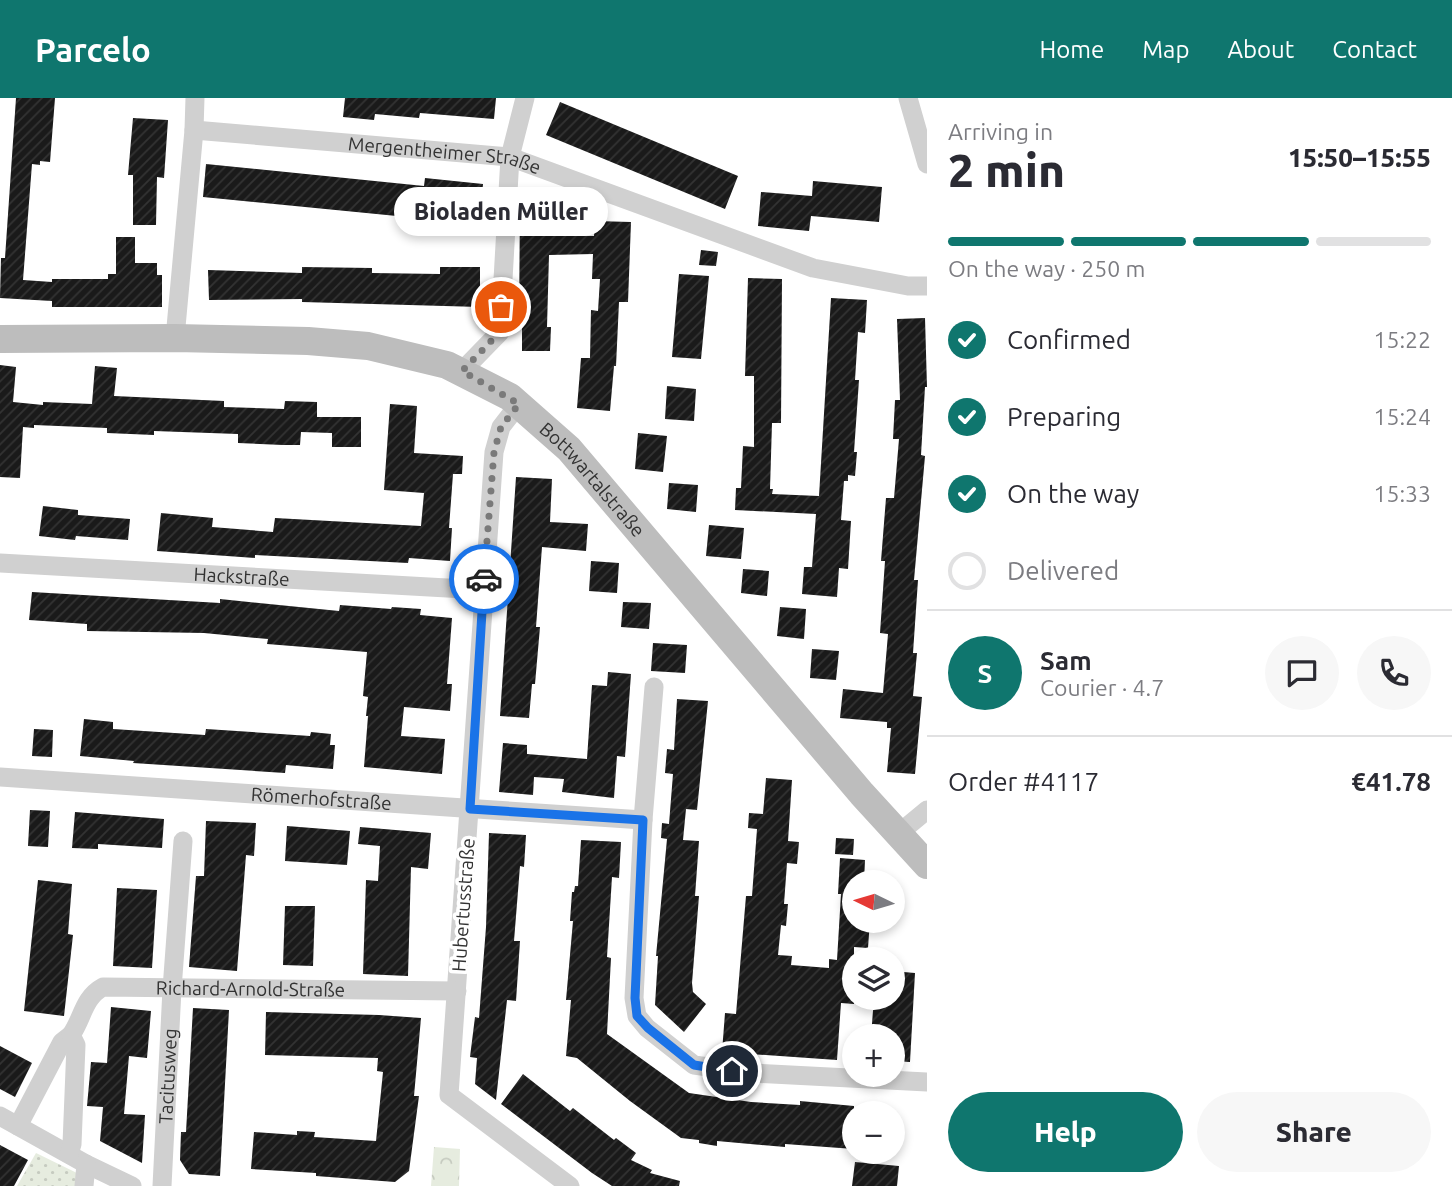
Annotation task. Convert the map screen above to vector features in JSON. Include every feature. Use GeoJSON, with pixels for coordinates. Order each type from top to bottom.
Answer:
{"type":"FeatureCollection","features":[{"type":"Feature","properties":{"kind":"main road","name":"Bottwartalstraße"},"geometry":{"type":"LineString","coordinates":[[0,339],[175,338],[308,341],[368,346],[462,371],[519,404],[569,449],[898,834],[924,858]]}},
{"type":"Feature","properties":{"kind":"street"},"geometry":{"type":"LineString","coordinates":[[175,338],[195,98]]}},
{"type":"Feature","properties":{"kind":"street"},"geometry":{"type":"LineString","coordinates":[[462,371],[500,332],[510,158],[525,98]]}},
{"type":"Feature","properties":{"kind":"street"},"geometry":{"type":"LineString","coordinates":[[908,98],[927,164]]}},
{"type":"Feature","properties":{"kind":"street","name":"Mergentheimer Straße"},"geometry":{"type":"LineString","coordinates":[[194,131],[510,158],[813,268],[908,286],[927,286]]}},
{"type":"Feature","properties":{"kind":"street","name":"Hubertusstraße"},"geometry":{"type":"LineString","coordinates":[[519,404],[501,427],[494,452],[449,1095],[570,1186]]}},
{"type":"Feature","properties":{"kind":"street","name":"Hackstraße"},"geometry":{"type":"LineString","coordinates":[[0,563],[483,590]]}},
{"type":"Feature","properties":{"kind":"street"},"geometry":{"type":"LineString","coordinates":[[654,687],[643,820],[635,998],[637,1016],[694,1065],[752,1073],[927,1082]]}},
{"type":"Feature","properties":{"kind":"street","name":"Römerhofstraße"},"geometry":{"type":"LineString","coordinates":[[0,777],[643,820]]}},
{"type":"Feature","properties":{"kind":"street"},"geometry":{"type":"LineString","coordinates":[[898,834],[927,810]]}},
{"type":"Feature","properties":{"kind":"street","name":"Tacitusweg"},"geometry":{"type":"LineString","coordinates":[[162,1186],[183,841]]}},
{"type":"Feature","properties":{"kind":"street","name":"Richard-Arnold-Straße"},"geometry":{"type":"LineString","coordinates":[[18,1126],[62,1042],[77,1026],[85,1003],[93,992],[103,988],[457,991]]}},
{"type":"Feature","properties":{"kind":"street"},"geometry":{"type":"LineString","coordinates":[[71,1035],[76,1045],[72,1144],[84,1186]]}},
{"type":"Feature","properties":{"kind":"street"},"geometry":{"type":"LineString","coordinates":[[0,1116],[132,1186]]}},
{"type":"Feature","properties":{"kind":"green space"},"geometry":{"type":"Polygon","coordinates":[[[434,1147],[460,1149],[459,1186],[431,1186],[434,1147]]]}},
{"type":"Feature","properties":{"kind":"green space"},"geometry":{"type":"Polygon","coordinates":[[[36,1153],[79,1174],[79,1186],[17,1186],[36,1153]]]}},
{"type":"Feature","properties":{"kind":"building"},"geometry":{"type":"Polygon","coordinates":[[[16,98],[55,98],[50,162],[32,164],[23,280],[52,282],[52,279],[108,279],[108,274],[116,274],[116,237],[135,237],[135,263],[157,263],[157,275],[162,275],[162,307],[52,307],[52,301],[0,298],[1,258],[5,258],[16,98]]]}},
{"type":"Feature","properties":{"kind":"building"},"geometry":{"type":"Polygon","coordinates":[[[345,98],[496,98],[494,119],[420,113],[419,118],[375,114],[374,120],[343,117],[345,98]]]}},
{"type":"Feature","properties":{"kind":"building"},"geometry":{"type":"Polygon","coordinates":[[[560,102],[738,176],[725,209],[546,135],[560,102]]]}},
{"type":"Feature","properties":{"kind":"building"},"geometry":{"type":"Polygon","coordinates":[[[133,118],[168,120],[164,178],[157,177],[156,225],[133,225],[133,175],[128,175],[133,118]]]}},
{"type":"Feature","properties":{"kind":"building"},"geometry":{"type":"Polygon","coordinates":[[[206,164],[424,186],[425,178],[483,184],[480,217],[407,209],[407,217],[203,197],[206,164]]]}},
{"type":"Feature","properties":{"kind":"building"},"geometry":{"type":"Polygon","coordinates":[[[813,181],[882,187],[879,222],[811,216],[809,231],[758,226],[761,192],[812,196],[813,181]]]}},
{"type":"Feature","properties":{"kind":"building"},"geometry":{"type":"Polygon","coordinates":[[[520,197],[553,198],[552,236],[594,236],[595,221],[631,222],[628,302],[619,302],[616,366],[610,411],[577,408],[581,358],[590,358],[591,310],[598,311],[600,279],[592,279],[593,254],[549,255],[547,327],[551,327],[550,351],[522,351],[522,326],[519,326],[520,197]]]}},
{"type":"Feature","properties":{"kind":"building"},"geometry":{"type":"Polygon","coordinates":[[[701,250],[718,252],[716,266],[699,265],[701,250]]]}},
{"type":"Feature","properties":{"kind":"building"},"geometry":{"type":"Polygon","coordinates":[[[302,267],[372,268],[372,273],[440,274],[440,267],[480,267],[480,307],[302,302],[302,299],[209,300],[208,270],[302,273],[302,267]]]}},
{"type":"Feature","properties":{"kind":"building"},"geometry":{"type":"Polygon","coordinates":[[[679,274],[709,276],[701,359],[672,357],[679,274]]]}},
{"type":"Feature","properties":{"kind":"building"},"geometry":{"type":"Polygon","coordinates":[[[748,278],[782,279],[781,423],[772,423],[772,494],[819,496],[831,298],[867,300],[865,333],[858,332],[855,476],[848,475],[848,481],[844,481],[841,520],[851,521],[848,569],[839,568],[837,597],[802,594],[804,567],[812,567],[816,514],[735,510],[736,488],[741,488],[743,446],[754,447],[754,376],[745,376],[748,278]]]}},
{"type":"Feature","properties":{"kind":"building"},"geometry":{"type":"Polygon","coordinates":[[[925,318],[927,387],[921,455],[925,456],[914,580],[918,580],[913,653],[917,653],[913,696],[922,697],[915,774],[887,772],[891,728],[887,728],[887,722],[840,718],[843,689],[883,693],[888,634],[880,633],[885,561],[881,561],[886,498],[894,498],[899,439],[893,439],[895,400],[900,400],[897,319],[925,318]]]}},
{"type":"Feature","properties":{"kind":"building"},"geometry":{"type":"Polygon","coordinates":[[[0,365],[16,367],[13,402],[43,405],[43,402],[92,404],[95,366],[117,368],[114,396],[224,401],[224,407],[284,409],[285,401],[317,402],[317,417],[361,417],[361,447],[332,447],[332,433],[301,432],[300,445],[283,445],[238,443],[238,434],[154,431],[154,435],[107,433],[107,428],[34,425],[34,428],[23,427],[20,478],[0,477],[0,365]]]}},
{"type":"Feature","properties":{"kind":"building"},"geometry":{"type":"Polygon","coordinates":[[[667,386],[696,389],[694,421],[665,419],[667,386]]]}},
{"type":"Feature","properties":{"kind":"building"},"geometry":{"type":"Polygon","coordinates":[[[390,404],[417,406],[414,453],[463,456],[462,474],[453,474],[449,528],[452,528],[450,561],[409,558],[408,563],[255,555],[255,558],[157,551],[161,513],[213,518],[212,527],[273,532],[275,518],[421,526],[424,493],[384,490],[390,404]]]}},
{"type":"Feature","properties":{"kind":"building"},"geometry":{"type":"Polygon","coordinates":[[[638,433],[667,436],[663,472],[635,469],[638,433]]]}},
{"type":"Feature","properties":{"kind":"building"},"geometry":{"type":"Polygon","coordinates":[[[516,477],[552,479],[550,522],[588,524],[586,551],[542,547],[536,627],[540,627],[529,718],[500,716],[516,477]]]}},
{"type":"Feature","properties":{"kind":"building"},"geometry":{"type":"Polygon","coordinates":[[[669,483],[698,485],[696,512],[667,509],[669,483]]]}},
{"type":"Feature","properties":{"kind":"building"},"geometry":{"type":"Polygon","coordinates":[[[43,506],[78,510],[78,515],[130,519],[128,540],[76,536],[75,540],[39,536],[43,506]]]}},
{"type":"Feature","properties":{"kind":"building"},"geometry":{"type":"Polygon","coordinates":[[[709,525],[744,528],[741,559],[706,556],[709,525]]]}},
{"type":"Feature","properties":{"kind":"building"},"geometry":{"type":"Polygon","coordinates":[[[591,561],[619,563],[617,593],[589,591],[591,561]]]}},
{"type":"Feature","properties":{"kind":"building"},"geometry":{"type":"Polygon","coordinates":[[[743,569],[769,571],[767,596],[741,593],[743,569]]]}},
{"type":"Feature","properties":{"kind":"building"},"geometry":{"type":"Polygon","coordinates":[[[32,592],[220,603],[220,599],[339,611],[340,605],[392,607],[421,609],[420,615],[452,618],[447,684],[452,684],[450,711],[404,707],[401,736],[445,739],[442,774],[364,767],[368,697],[363,696],[367,652],[267,644],[268,639],[204,633],[87,631],[87,624],[29,620],[32,592]]]}},
{"type":"Feature","properties":{"kind":"building"},"geometry":{"type":"Polygon","coordinates":[[[623,602],[651,603],[649,629],[621,627],[623,602]]]}},
{"type":"Feature","properties":{"kind":"building"},"geometry":{"type":"Polygon","coordinates":[[[780,607],[806,609],[804,639],[777,636],[780,607]]]}},
{"type":"Feature","properties":{"kind":"building"},"geometry":{"type":"Polygon","coordinates":[[[653,643],[687,645],[685,673],[651,671],[653,643]]]}},
{"type":"Feature","properties":{"kind":"building"},"geometry":{"type":"Polygon","coordinates":[[[812,649],[839,651],[836,680],[810,678],[812,649]]]}},
{"type":"Feature","properties":{"kind":"building"},"geometry":{"type":"Polygon","coordinates":[[[608,672],[631,674],[625,757],[617,756],[614,798],[562,792],[564,779],[534,777],[533,795],[499,792],[503,743],[527,745],[527,754],[587,759],[592,685],[607,686],[608,672]]]}},
{"type":"Feature","properties":{"kind":"building"},"geometry":{"type":"Polygon","coordinates":[[[677,699],[708,701],[697,810],[686,809],[683,840],[699,841],[695,896],[699,896],[692,983],[693,992],[706,1004],[684,1032],[655,1005],[656,956],[667,839],[661,838],[662,823],[669,824],[673,774],[665,773],[667,749],[674,750],[677,699]]]}},
{"type":"Feature","properties":{"kind":"building"},"geometry":{"type":"Polygon","coordinates":[[[84,719],[113,722],[113,729],[205,735],[206,729],[310,736],[311,732],[331,734],[330,745],[335,745],[333,769],[286,765],[285,773],[133,763],[134,761],[80,756],[84,719]]]}},
{"type":"Feature","properties":{"kind":"building"},"geometry":{"type":"Polygon","coordinates":[[[34,729],[53,730],[52,757],[32,756],[34,729]]]}},
{"type":"Feature","properties":{"kind":"building"},"geometry":{"type":"Polygon","coordinates":[[[766,778],[792,780],[788,841],[799,842],[797,864],[787,863],[784,904],[788,904],[786,926],[781,925],[778,955],[792,956],[791,965],[829,968],[829,959],[837,960],[840,858],[865,860],[865,870],[842,870],[842,933],[869,933],[868,947],[842,947],[842,1003],[837,1060],[722,1052],[725,1013],[736,1014],[746,896],[752,896],[757,829],[748,828],[749,813],[763,814],[766,778]]]}},
{"type":"Feature","properties":{"kind":"building"},"geometry":{"type":"Polygon","coordinates":[[[30,810],[50,811],[48,847],[28,846],[30,810]]]}},
{"type":"Feature","properties":{"kind":"building"},"geometry":{"type":"Polygon","coordinates":[[[75,812],[164,819],[162,848],[98,844],[98,849],[72,848],[75,812]]]}},
{"type":"Feature","properties":{"kind":"building"},"geometry":{"type":"Polygon","coordinates":[[[206,821],[256,823],[254,856],[246,855],[237,971],[189,967],[196,876],[204,876],[206,821]]]}},
{"type":"Feature","properties":{"kind":"building"},"geometry":{"type":"Polygon","coordinates":[[[287,826],[350,831],[347,865],[285,861],[287,826]]]}},
{"type":"Feature","properties":{"kind":"building"},"geometry":{"type":"Polygon","coordinates":[[[360,827],[431,833],[428,869],[411,867],[408,976],[363,974],[366,880],[378,881],[380,846],[358,844],[360,827]]]}},
{"type":"Feature","properties":{"kind":"building"},"geometry":{"type":"Polygon","coordinates":[[[489,833],[526,835],[524,867],[520,866],[514,941],[520,941],[516,1001],[507,1000],[496,1100],[475,1084],[477,1058],[470,1057],[475,1017],[479,1018],[489,833]]]}},
{"type":"Feature","properties":{"kind":"building"},"geometry":{"type":"Polygon","coordinates":[[[836,838],[854,839],[853,855],[835,854],[836,838]]]}},
{"type":"Feature","properties":{"kind":"building"},"geometry":{"type":"Polygon","coordinates":[[[581,840],[621,842],[619,878],[612,877],[607,957],[611,958],[607,1034],[689,1093],[751,1102],[800,1105],[800,1101],[842,1105],[842,1148],[785,1144],[785,1147],[717,1141],[717,1146],[681,1138],[577,1058],[566,1056],[571,1000],[566,1000],[573,921],[570,921],[572,892],[575,886],[578,886],[581,840]]]}},
{"type":"Feature","properties":{"kind":"building"},"geometry":{"type":"Polygon","coordinates":[[[38,880],[72,884],[68,934],[73,935],[64,1016],[24,1011],[38,880]]]}},
{"type":"Feature","properties":{"kind":"building"},"geometry":{"type":"Polygon","coordinates":[[[117,888],[157,890],[152,968],[113,966],[117,888]]]}},
{"type":"Feature","properties":{"kind":"building"},"geometry":{"type":"Polygon","coordinates":[[[285,906],[315,906],[313,966],[283,965],[285,906]]]}},
{"type":"Feature","properties":{"kind":"building"},"geometry":{"type":"Polygon","coordinates":[[[905,972],[915,973],[910,1062],[905,1062],[905,1024],[872,1024],[873,1010],[905,1010],[905,972]]]}},
{"type":"Feature","properties":{"kind":"building"},"geometry":{"type":"Polygon","coordinates":[[[111,1007],[151,1011],[147,1058],[129,1056],[124,1114],[145,1115],[142,1163],[100,1141],[103,1107],[87,1106],[91,1062],[107,1063],[111,1007]]]}},
{"type":"Feature","properties":{"kind":"building"},"geometry":{"type":"Polygon","coordinates":[[[193,1008],[229,1010],[220,1176],[189,1174],[180,1160],[181,1132],[186,1132],[193,1008]]]}},
{"type":"Feature","properties":{"kind":"building"},"geometry":{"type":"Polygon","coordinates":[[[266,1012],[421,1018],[414,1096],[419,1096],[409,1171],[395,1182],[251,1169],[254,1132],[297,1135],[297,1131],[315,1132],[314,1137],[376,1141],[383,1072],[377,1071],[378,1058],[265,1055],[266,1012]]]}},
{"type":"Feature","properties":{"kind":"building"},"geometry":{"type":"Polygon","coordinates":[[[0,1046],[32,1063],[15,1097],[0,1089],[0,1046]]]}},
{"type":"Feature","properties":{"kind":"building"},"geometry":{"type":"Polygon","coordinates":[[[523,1074],[570,1111],[573,1108],[614,1140],[616,1138],[636,1153],[631,1160],[652,1170],[650,1173],[680,1181],[679,1186],[612,1186],[592,1173],[501,1104],[523,1074]]]}},
{"type":"Feature","properties":{"kind":"building"},"geometry":{"type":"Polygon","coordinates":[[[0,1145],[28,1160],[14,1186],[0,1186],[0,1145]]]}},
{"type":"Feature","properties":{"kind":"building"},"geometry":{"type":"Polygon","coordinates":[[[855,1164],[899,1166],[897,1186],[852,1186],[855,1164]]]}},
{"type":"Feature","properties":{"kind":"way so far"},"geometry":{"type":"LineString","coordinates":[[484,579],[494,452],[501,427],[519,404],[462,371],[500,332],[501,307]]}},
{"type":"Feature","properties":{"kind":"place","name":"Bioladen Müller"},"geometry":{"type":"Point","coordinates":[501,307]}},
{"type":"Feature","properties":{"kind":"route"},"geometry":{"type":"LineString","coordinates":[[484,579],[470,809],[643,820],[635,998],[637,1016],[694,1065],[732,1071]]}}]}
